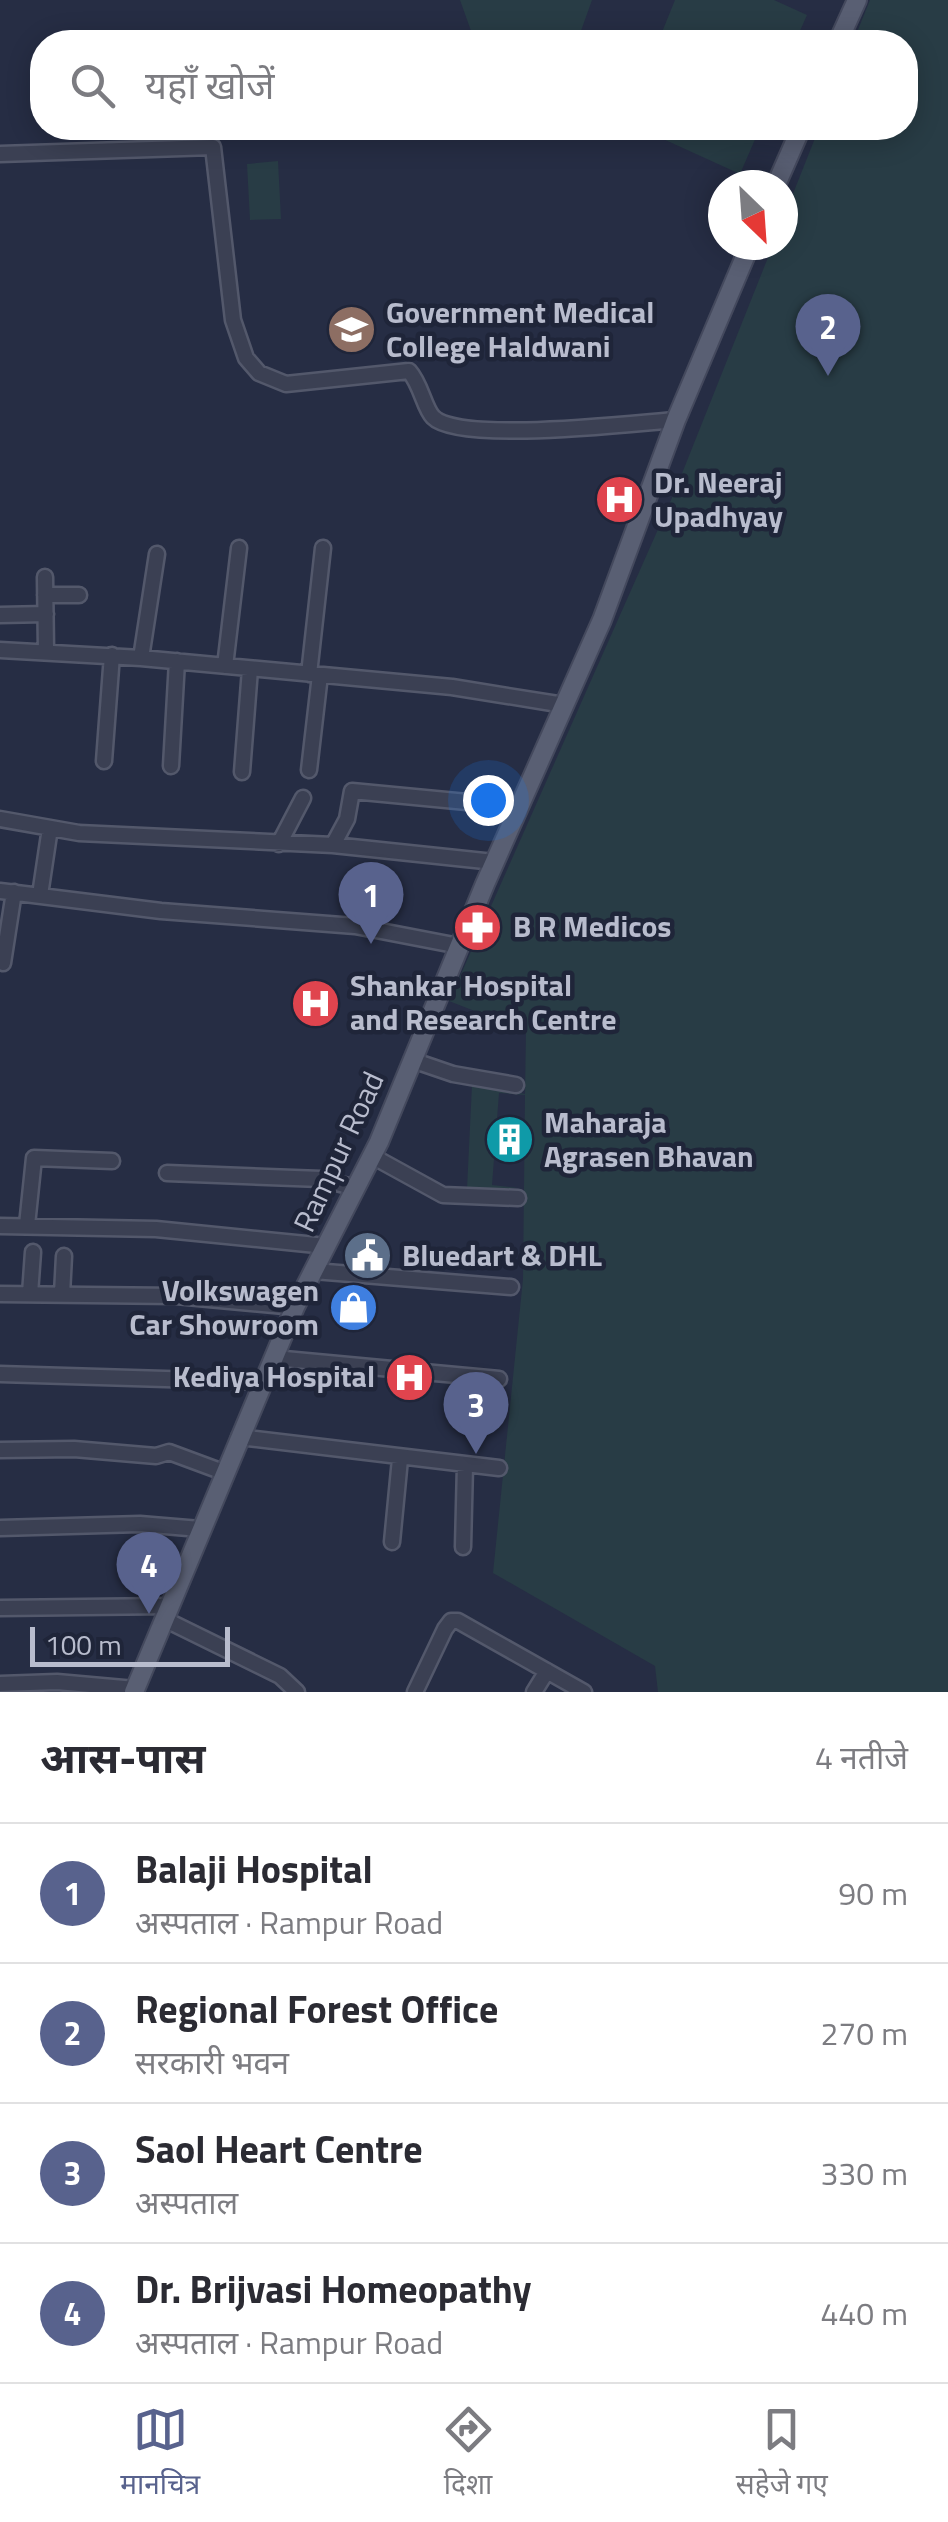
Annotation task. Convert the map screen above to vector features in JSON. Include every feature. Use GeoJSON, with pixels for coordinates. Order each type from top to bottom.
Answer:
{"type":"FeatureCollection","features":[{"type":"Feature","properties":{"kind":"main road"},"geometry":{"type":"LineString","coordinates":[[843,30],[857,0]]}},
{"type":"Feature","properties":{"kind":"main road"},"geometry":{"type":"LineString","coordinates":[[783,170],[796,140]]}},
{"type":"Feature","properties":{"kind":"main road","name":"Rampur Road"},"geometry":{"type":"LineString","coordinates":[[134,1690],[295,1307],[372,1156],[494,862],[602,620],[676,420],[744,260]]}},
{"type":"Feature","properties":{"kind":"street"},"geometry":{"type":"LineString","coordinates":[[0,154],[213,147],[232,320],[246,358],[259,373],[286,384],[409,370],[421,386],[430,415],[442,424],[495,432],[676,420]]}},
{"type":"Feature","properties":{"kind":"street"},"geometry":{"type":"LineString","coordinates":[[225,666],[239,548]]}},
{"type":"Feature","properties":{"kind":"street"},"geometry":{"type":"LineString","coordinates":[[309,770],[323,548]]}},
{"type":"Feature","properties":{"kind":"street"},"geometry":{"type":"LineString","coordinates":[[141,658],[157,554]]}},
{"type":"Feature","properties":{"kind":"street"},"geometry":{"type":"LineString","coordinates":[[45,577],[46,651]]}},
{"type":"Feature","properties":{"kind":"street"},"geometry":{"type":"LineString","coordinates":[[45,595],[79,595]]}},
{"type":"Feature","properties":{"kind":"street"},"geometry":{"type":"LineString","coordinates":[[0,615],[46,614]]}},
{"type":"Feature","properties":{"kind":"street"},"geometry":{"type":"LineString","coordinates":[[0,650],[112,655],[452,687],[564,705]]}},
{"type":"Feature","properties":{"kind":"street"},"geometry":{"type":"LineString","coordinates":[[104,761],[112,655]]}},
{"type":"Feature","properties":{"kind":"street"},"geometry":{"type":"LineString","coordinates":[[171,766],[177,661]]}},
{"type":"Feature","properties":{"kind":"street"},"geometry":{"type":"LineString","coordinates":[[242,772],[250,669]]}},
{"type":"Feature","properties":{"kind":"street"},"geometry":{"type":"LineString","coordinates":[[334,844],[347,819],[352,791],[519,808]]}},
{"type":"Feature","properties":{"kind":"street"},"geometry":{"type":"LineString","coordinates":[[278,844],[303,798]]}},
{"type":"Feature","properties":{"kind":"street"},"geometry":{"type":"LineString","coordinates":[[0,819],[50,828],[278,844],[334,844],[494,862]]}},
{"type":"Feature","properties":{"kind":"street"},"geometry":{"type":"LineString","coordinates":[[40,894],[50,828]]}},
{"type":"Feature","properties":{"kind":"street"},"geometry":{"type":"LineString","coordinates":[[2,962],[7,892],[95,904],[354,926],[459,946]]}},
{"type":"Feature","properties":{"kind":"street"},"geometry":{"type":"LineString","coordinates":[[412,1060],[453,1074],[516,1085]]}},
{"type":"Feature","properties":{"kind":"street"},"geometry":{"type":"LineString","coordinates":[[372,1156],[443,1195],[518,1198]]}},
{"type":"Feature","properties":{"kind":"street"},"geometry":{"type":"LineString","coordinates":[[27,1224],[34,1158],[112,1162]]}},
{"type":"Feature","properties":{"kind":"street"},"geometry":{"type":"LineString","coordinates":[[167,1173],[321,1179],[356,1188]]}},
{"type":"Feature","properties":{"kind":"street"},"geometry":{"type":"LineString","coordinates":[[0,1226],[156,1229],[326,1246]]}},
{"type":"Feature","properties":{"kind":"street"},"geometry":{"type":"LineString","coordinates":[[30,1294],[32,1252]]}},
{"type":"Feature","properties":{"kind":"street"},"geometry":{"type":"LineString","coordinates":[[62,1294],[64,1256]]}},
{"type":"Feature","properties":{"kind":"street"},"geometry":{"type":"LineString","coordinates":[[314,1271],[511,1288]]}},
{"type":"Feature","properties":{"kind":"street"},"geometry":{"type":"LineString","coordinates":[[0,1294],[176,1296],[295,1307]]}},
{"type":"Feature","properties":{"kind":"street"},"geometry":{"type":"LineString","coordinates":[[274,1358],[499,1379]]}},
{"type":"Feature","properties":{"kind":"street"},"geometry":{"type":"LineString","coordinates":[[0,1374],[265,1382]]}},
{"type":"Feature","properties":{"kind":"street"},"geometry":{"type":"LineString","coordinates":[[239,1437],[499,1468]]}},
{"type":"Feature","properties":{"kind":"street"},"geometry":{"type":"LineString","coordinates":[[0,1450],[74,1449],[156,1456],[169,1452],[224,1472]]}},
{"type":"Feature","properties":{"kind":"street"},"geometry":{"type":"LineString","coordinates":[[392,1542],[400,1458]]}},
{"type":"Feature","properties":{"kind":"street"},"geometry":{"type":"LineString","coordinates":[[463,1547],[465,1464]]}},
{"type":"Feature","properties":{"kind":"street"},"geometry":{"type":"LineString","coordinates":[[0,1528],[140,1524],[200,1529]]}},
{"type":"Feature","properties":{"kind":"street"},"geometry":{"type":"LineString","coordinates":[[0,1608],[166,1612],[280,1676],[296,1692]]}},
{"type":"Feature","properties":{"kind":"street"},"geometry":{"type":"LineString","coordinates":[[415,1692],[451,1621],[458,1621],[584,1692]]}},
{"type":"Feature","properties":{"kind":"street"},"geometry":{"type":"LineString","coordinates":[[534,1692],[547,1671]]}},
{"type":"Feature","properties":{"kind":"street"},"geometry":{"type":"LineString","coordinates":[[0,1684],[57,1682],[134,1690]]}},
{"type":"Feature","properties":{"kind":"shaded area"},"geometry":{"type":"Polygon","coordinates":[[[460,0],[592,0],[581,30],[471,30],[460,0]]]}},
{"type":"Feature","properties":{"kind":"shaded area"},"geometry":{"type":"Polygon","coordinates":[[[675,0],[774,0],[807,15],[800,30],[663,30],[675,0]]]}},
{"type":"Feature","properties":{"kind":"shaded area"},"geometry":{"type":"Polygon","coordinates":[[[870,0],[948,0],[948,1692],[658,1692],[655,1666],[493,1573],[523,1279],[525,1095],[499,1093],[492,1185],[518,1188],[467,1189],[472,1085],[525,1094],[526,1031],[449,1001],[675,491],[767,260],[798,260],[798,181],[814,140],[918,140],[918,30],[858,30],[870,0]]]}},
{"type":"Feature","properties":{"kind":"shaded area"},"geometry":{"type":"Polygon","coordinates":[[[665,140],[755,140],[742,170],[731,170],[665,140]]]}},
{"type":"Feature","properties":{"kind":"shaded area"},"geometry":{"type":"Polygon","coordinates":[[[278,161],[281,219],[250,220],[247,164],[278,161]]]}},
{"type":"Feature","properties":{"kind":"place","name":"Government Medical College Haldwani"},"geometry":{"type":"Point","coordinates":[351,330]}},
{"type":"Feature","properties":{"kind":"place","name":"Regional Forest Office"},"geometry":{"type":"Point","coordinates":[828,376]}},
{"type":"Feature","properties":{"kind":"place","name":"Dr. Neeraj Upadhyay"},"geometry":{"type":"Point","coordinates":[619,500]}},
{"type":"Feature","properties":{"kind":"place","name":"B R Medicos"},"geometry":{"type":"Point","coordinates":[478,927]}},
{"type":"Feature","properties":{"kind":"place","name":"Balaji Hospital"},"geometry":{"type":"Point","coordinates":[371,944]}},
{"type":"Feature","properties":{"kind":"place","name":"Shankar Hospital and Research Centre"},"geometry":{"type":"Point","coordinates":[315,1003]}},
{"type":"Feature","properties":{"kind":"place","name":"Maharaja Agrasen Bhavan"},"geometry":{"type":"Point","coordinates":[509,1140]}},
{"type":"Feature","properties":{"kind":"place","name":"Bluedart & DHL"},"geometry":{"type":"Point","coordinates":[367,1256]}},
{"type":"Feature","properties":{"kind":"place","name":"Volkswagen Car Showroom"},"geometry":{"type":"Point","coordinates":[354,1308]}},
{"type":"Feature","properties":{"kind":"place","name":"Kediya Hospital"},"geometry":{"type":"Point","coordinates":[410,1377]}},
{"type":"Feature","properties":{"kind":"place","name":"Saol Heart Centre"},"geometry":{"type":"Point","coordinates":[476,1454]}},
{"type":"Feature","properties":{"kind":"place","name":"Dr. Brijvasi Homeopathy"},"geometry":{"type":"Point","coordinates":[149,1614]}}]}
